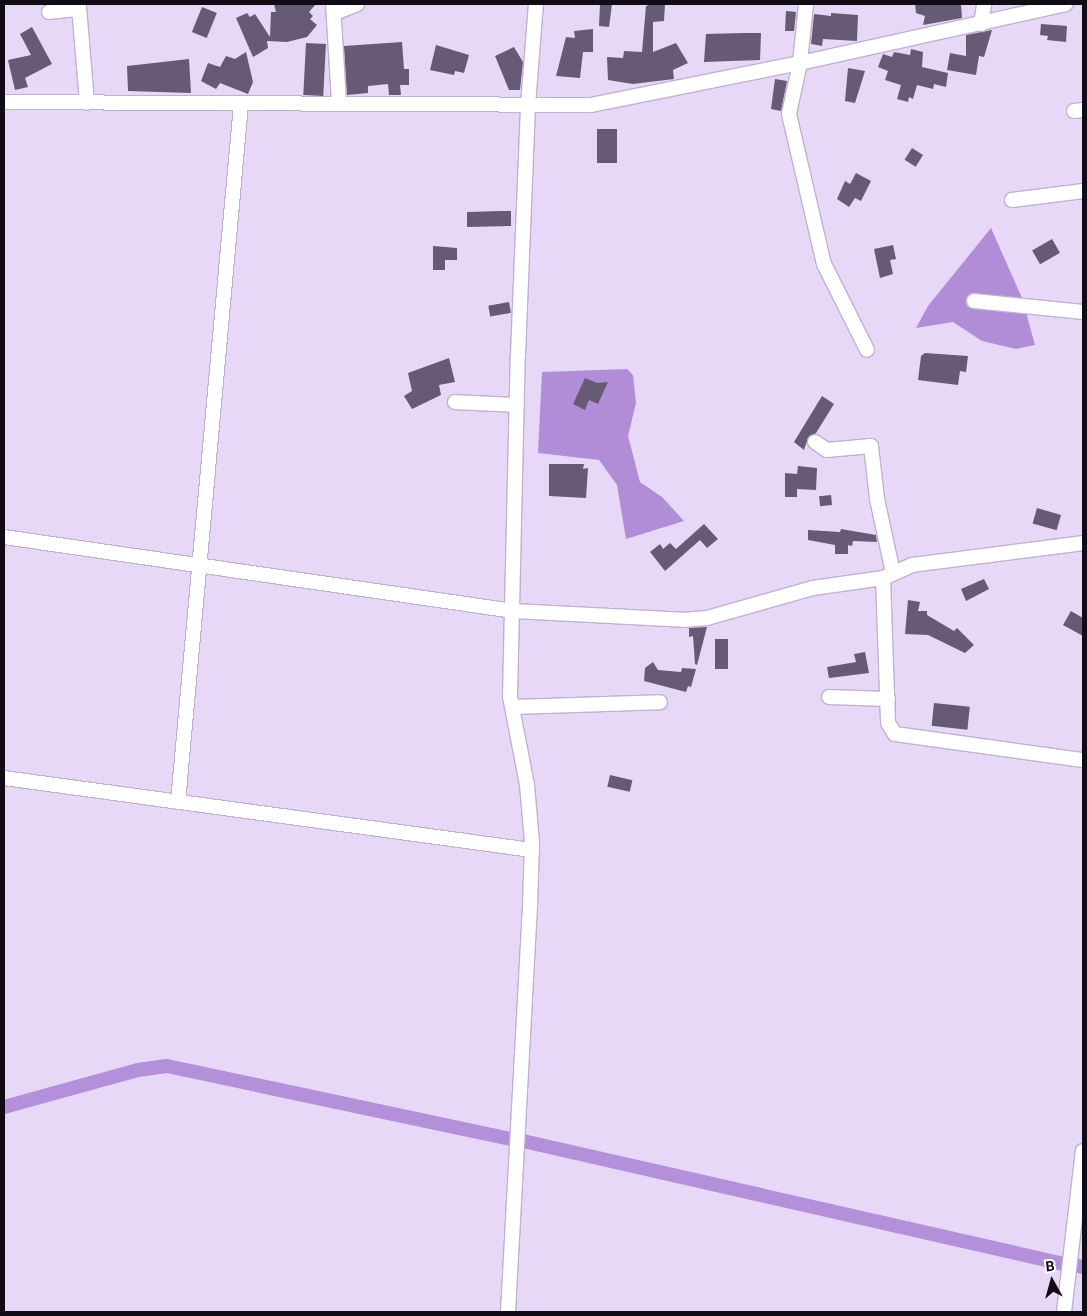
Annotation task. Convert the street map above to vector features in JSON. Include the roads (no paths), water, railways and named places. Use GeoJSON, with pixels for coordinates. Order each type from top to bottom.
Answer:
{"type":"FeatureCollection","features":[{"type":"Feature","properties":{"kind":"street"},"geometry":{"type":"LineString","coordinates":[[339,103],[334,8],[357,4]]}},
{"type":"Feature","properties":{"kind":"street"},"geometry":{"type":"LineString","coordinates":[[508,1312],[519,1140],[532,850],[527,785],[510,697],[514,611],[517,405],[528,105],[536,4]]}},
{"type":"Feature","properties":{"kind":"street"},"geometry":{"type":"LineString","coordinates":[[806,4],[800,63],[790,114],[822,255],[867,350]]}},
{"type":"Feature","properties":{"kind":"street"},"geometry":{"type":"LineString","coordinates":[[980,24],[984,4]]}},
{"type":"Feature","properties":{"kind":"street"},"geometry":{"type":"LineString","coordinates":[[4,102],[591,105],[800,63],[1066,4]]}},
{"type":"Feature","properties":{"kind":"street"},"geometry":{"type":"LineString","coordinates":[[49,12],[79,6],[87,103]]}},
{"type":"Feature","properties":{"kind":"street"},"geometry":{"type":"LineString","coordinates":[[178,802],[241,104]]}},
{"type":"Feature","properties":{"kind":"street"},"geometry":{"type":"LineString","coordinates":[[1012,200],[1083,191]]}},
{"type":"Feature","properties":{"kind":"street"},"geometry":{"type":"LineString","coordinates":[[974,300],[1083,312]]}},
{"type":"Feature","properties":{"kind":"street"},"geometry":{"type":"LineString","coordinates":[[455,402],[517,405]]}},
{"type":"Feature","properties":{"kind":"street"},"geometry":{"type":"LineString","coordinates":[[816,442],[827,450],[872,446],[877,499],[888,576],[888,699],[891,729],[902,738],[1083,760]]}},
{"type":"Feature","properties":{"kind":"street"},"geometry":{"type":"LineString","coordinates":[[4,537],[514,611],[683,620],[707,618],[740,606],[775,601],[813,588],[888,576],[912,564],[1083,543]]}},
{"type":"Feature","properties":{"kind":"street"},"geometry":{"type":"LineString","coordinates":[[829,697],[888,699]]}},
{"type":"Feature","properties":{"kind":"street"},"geometry":{"type":"LineString","coordinates":[[513,707],[660,702]]}},
{"type":"Feature","properties":{"kind":"street"},"geometry":{"type":"LineString","coordinates":[[4,778],[532,850]]}},
{"type":"Feature","properties":{"kind":"street"},"geometry":{"type":"LineString","coordinates":[[1064,1312],[1083,1151]]}},
{"type":"Feature","properties":{"kind":"waterway"},"geometry":{"type":"LineString","coordinates":[[4,1107],[138,1070],[167,1066],[515,1140]]}},
{"type":"Feature","properties":{"kind":"waterway"},"geometry":{"type":"LineString","coordinates":[[523,1141],[1064,1264]]}},
{"type":"Feature","properties":{"kind":"waterway"},"geometry":{"type":"LineString","coordinates":[[1074,1265],[1083,1267]]}}]}
